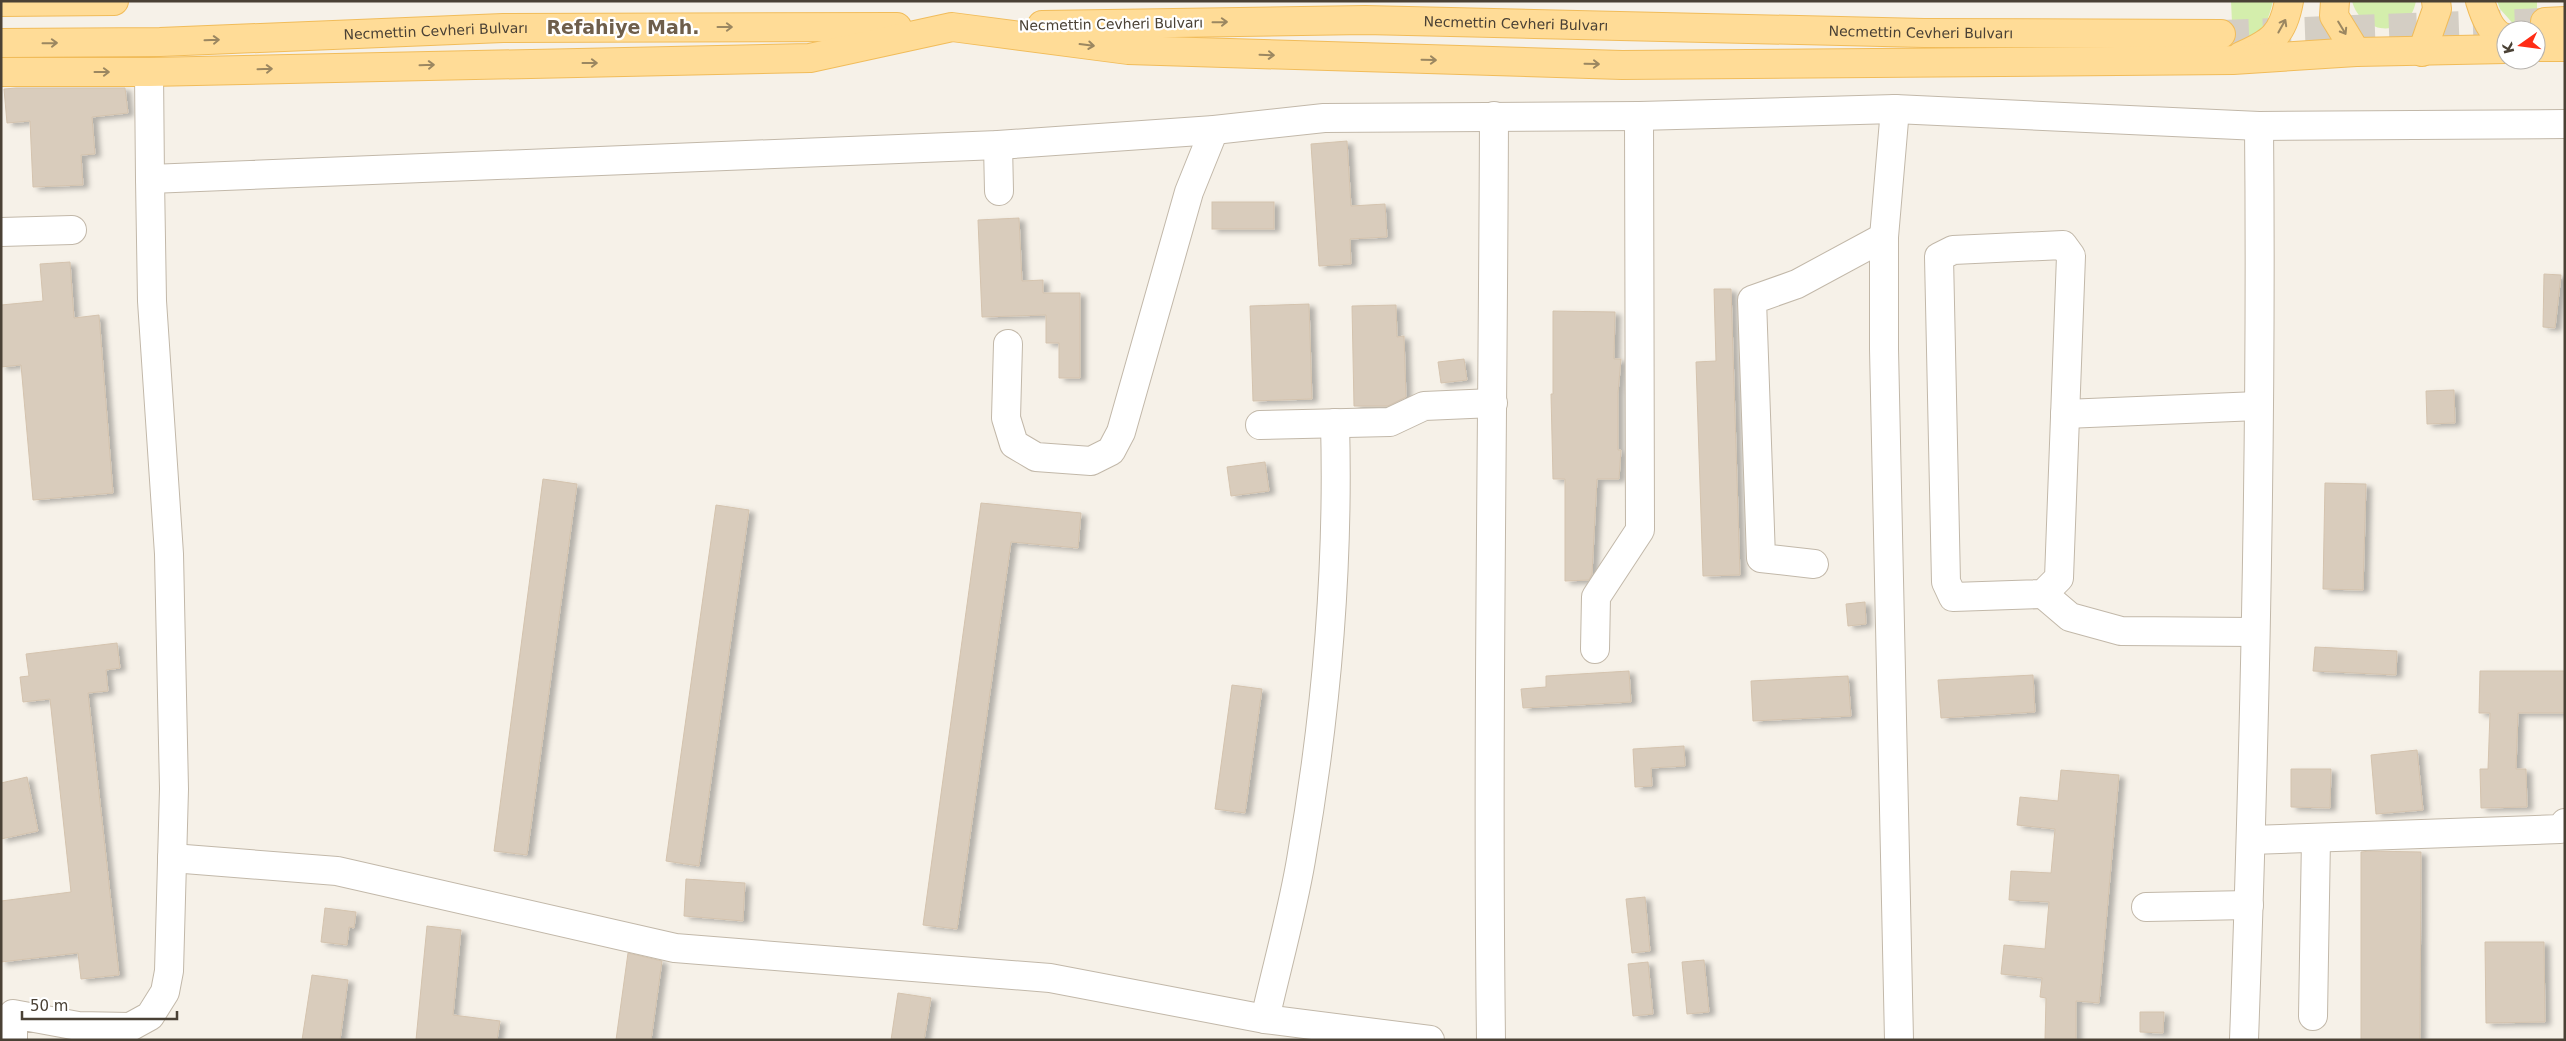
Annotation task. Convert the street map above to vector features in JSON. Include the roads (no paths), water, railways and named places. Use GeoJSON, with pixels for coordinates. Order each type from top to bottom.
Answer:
{"type":"FeatureCollection","features":[{"type":"Feature","properties":{"kind":"main road"},"geometry":{"type":"LineString","coordinates":[[1,2],[114,1]]}},
{"type":"Feature","properties":{"kind":"main road"},"geometry":{"type":"LineString","coordinates":[[2233,60],[2274,39],[2286,20],[2289,1]]}},
{"type":"Feature","properties":{"kind":"main road"},"geometry":{"type":"LineString","coordinates":[[2335,1],[2334,16],[2356,52]]}},
{"type":"Feature","properties":{"kind":"main road"},"geometry":{"type":"LineString","coordinates":[[2422,52],[2437,10],[2436,1]]}},
{"type":"Feature","properties":{"kind":"main road"},"geometry":{"type":"LineString","coordinates":[[2480,1],[2486,20],[2496,31]]}},
{"type":"Feature","properties":{"kind":"main road","name":"Necmettin Cevheri Bulvarı"},"geometry":{"type":"LineString","coordinates":[[1,43],[160,42],[503,28],[952,27],[1364,20],[1924,33],[2221,34]]}},
{"type":"Feature","properties":{"kind":"main road"},"geometry":{"type":"LineString","coordinates":[[1,72],[149,72],[479,64],[646,63],[810,58],[952,27],[1128,50],[1622,65],[2233,60],[2356,52],[2422,52],[2496,48]]}},
{"type":"Feature","properties":{"kind":"street"},"geometry":{"type":"LineString","coordinates":[[9,1022],[130,1027],[150,1016],[165,992],[170,970],[174,788],[169,554],[152,301],[149,72]]}},
{"type":"Feature","properties":{"kind":"street"},"geometry":{"type":"LineString","coordinates":[[150,178],[998,145],[1214,130],[1324,118],[1639,116],[1896,109],[2259,126],[2565,124]]}},
{"type":"Feature","properties":{"kind":"street"},"geometry":{"type":"LineString","coordinates":[[1896,109],[1884,237],[1884,359],[1899,1040]]}},
{"type":"Feature","properties":{"kind":"street"},"geometry":{"type":"LineString","coordinates":[[1491,1040],[1488,856],[1494,404],[1494,116]]}},
{"type":"Feature","properties":{"kind":"street"},"geometry":{"type":"LineString","coordinates":[[1595,648],[1596,597],[1640,530],[1639,116]]}},
{"type":"Feature","properties":{"kind":"street"},"geometry":{"type":"LineString","coordinates":[[2244,1040],[2251,840],[2255,632],[2259,126]]}},
{"type":"Feature","properties":{"kind":"street"},"geometry":{"type":"LineString","coordinates":[[1008,344],[1006,418],[1014,444],[1036,458],[1091,461],[1111,451],[1121,432],[1189,192],[1214,130]]}},
{"type":"Feature","properties":{"kind":"street"},"geometry":{"type":"LineString","coordinates":[[998,145],[999,191]]}},
{"type":"Feature","properties":{"kind":"street"},"geometry":{"type":"LineString","coordinates":[[1,232],[72,230]]}},
{"type":"Feature","properties":{"kind":"street"},"geometry":{"type":"LineString","coordinates":[[1814,564],[1760,558],[1752,300],[1797,284],[1884,237]]}},
{"type":"Feature","properties":{"kind":"street"},"geometry":{"type":"LineString","coordinates":[[2043,594],[2059,578],[2071,256],[2063,245],[1953,250],[1939,257],[1946,582],[1953,597],[2043,594],[2070,617],[2121,631],[2255,632]]}},
{"type":"Feature","properties":{"kind":"street"},"geometry":{"type":"LineString","coordinates":[[1260,425],[1390,422],[1424,406],[1494,404]]}},
{"type":"Feature","properties":{"kind":"street"},"geometry":{"type":"LineString","coordinates":[[2066,414],[2258,406]]}},
{"type":"Feature","properties":{"kind":"street"},"geometry":{"type":"LineString","coordinates":[[1265,1019],[1301,861],[1322,714],[1337,502],[1335,423]]}},
{"type":"Feature","properties":{"kind":"street"},"geometry":{"type":"LineString","coordinates":[[2251,840],[2560,829],[2565,823]]}},
{"type":"Feature","properties":{"kind":"street"},"geometry":{"type":"LineString","coordinates":[[2313,1016],[2316,838]]}},
{"type":"Feature","properties":{"kind":"street"},"geometry":{"type":"LineString","coordinates":[[172,858],[337,871],[675,948],[1050,978],[1265,1019],[1430,1040]]}},
{"type":"Feature","properties":{"kind":"street"},"geometry":{"type":"LineString","coordinates":[[2146,907],[2249,905]]}},
{"type":"Feature","properties":{"kind":"tunnel"},"geometry":{"type":"LineString","coordinates":[[2221,34],[2496,24]]}},
{"type":"Feature","properties":{"kind":"district","name":"Refahiye Mah."},"geometry":{"type":"Point","coordinates":[623,27]}}]}
